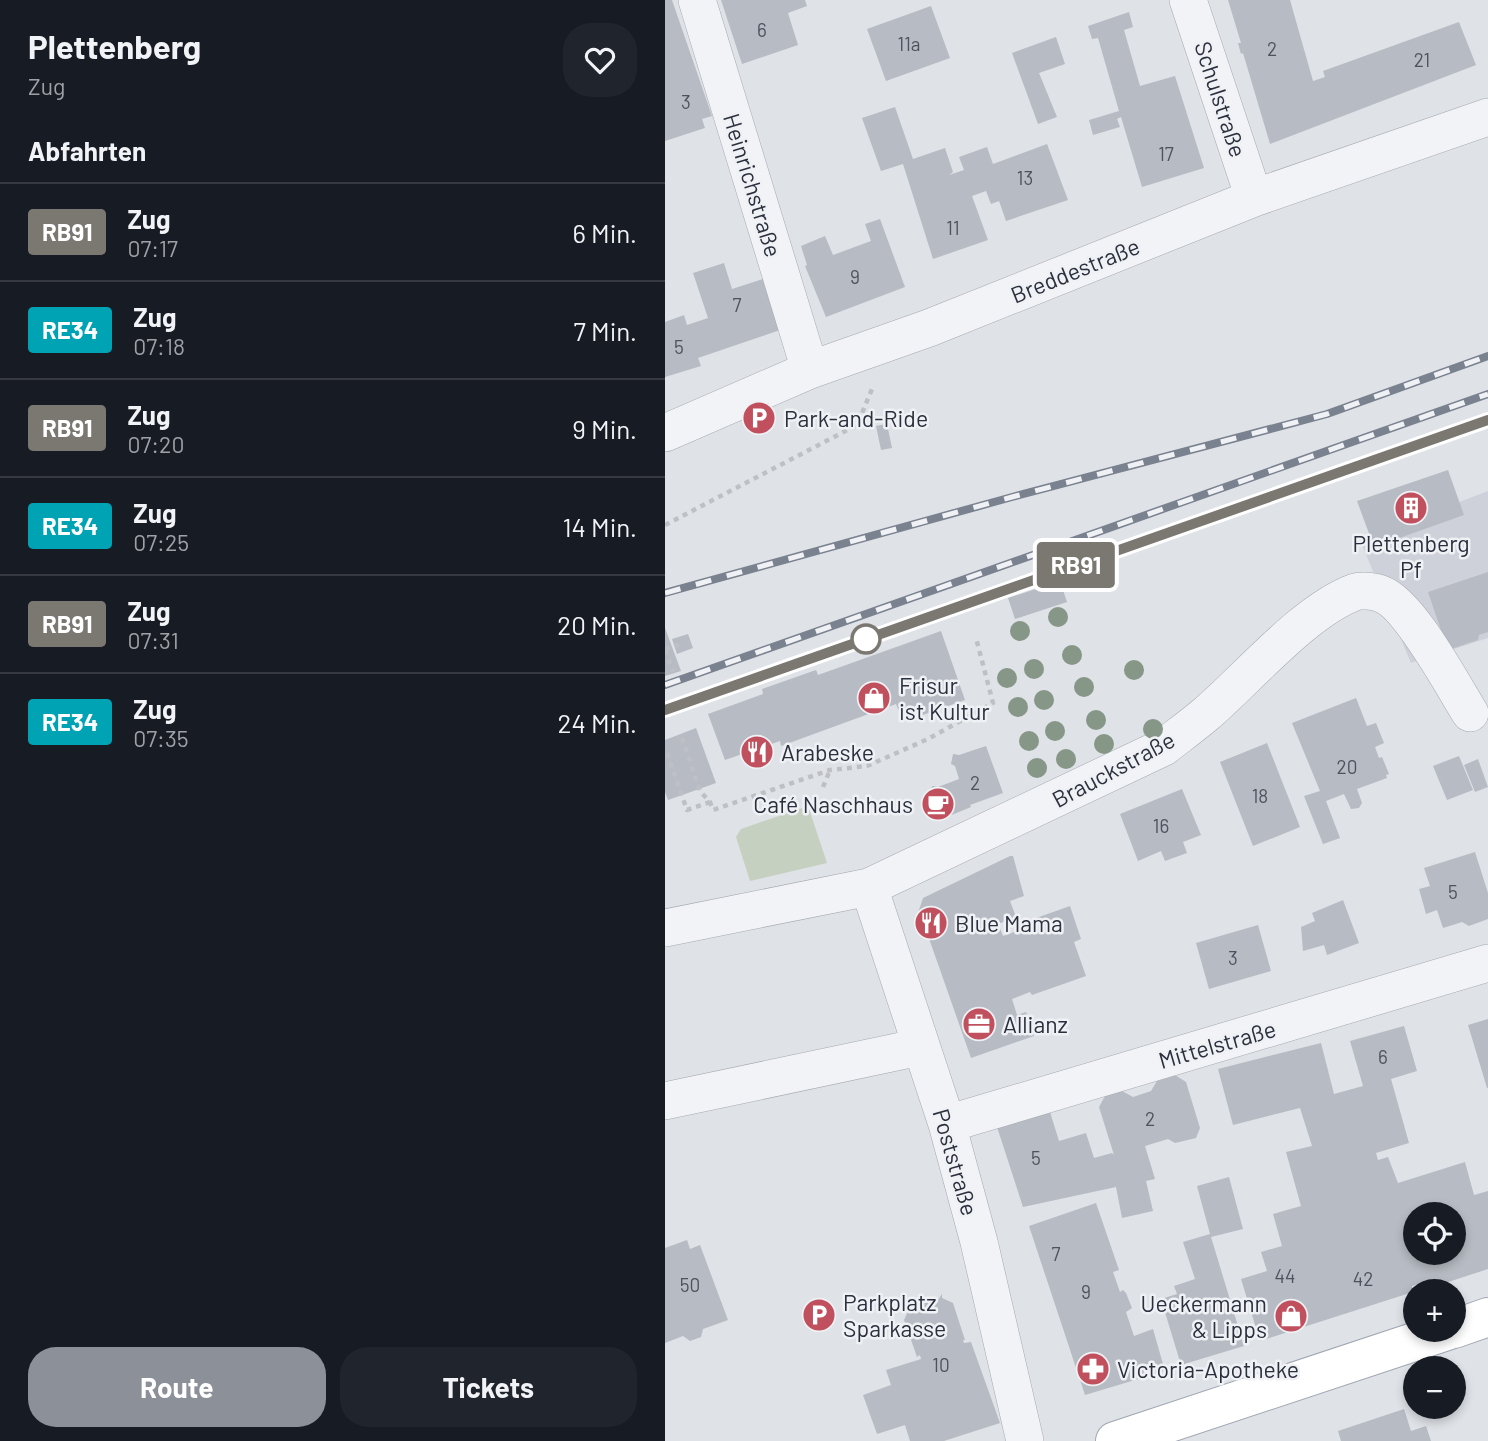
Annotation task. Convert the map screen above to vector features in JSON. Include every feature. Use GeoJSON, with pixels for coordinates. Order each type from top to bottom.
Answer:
{"type":"FeatureCollection","features":[{"type":"Feature","properties":{"kind":"main road"},"geometry":{"type":"LineString","coordinates":[[1466,1324],[1488,1317]]}},
{"type":"Feature","properties":{"kind":"main road"},"geometry":{"type":"LineString","coordinates":[[1115,1441],[1413,1342]]}},
{"type":"Feature","properties":{"kind":"street","name":"Heinrichstraße"},"geometry":{"type":"LineString","coordinates":[[697,0],[810,370]]}},
{"type":"Feature","properties":{"kind":"street","name":"Schulstraße"},"geometry":{"type":"LineString","coordinates":[[1188,0],[1254,198]]}},
{"type":"Feature","properties":{"kind":"street","name":"Breddestraße"},"geometry":{"type":"LineString","coordinates":[[665,433],[810,370],[929,328],[1254,198],[1488,117]]}},
{"type":"Feature","properties":{"kind":"street","name":"Brauckstraße"},"geometry":{"type":"LineString","coordinates":[[665,928],[869,887],[1164,747],[1207,713],[1301,627],[1332,604],[1358,591],[1383,594],[1405,611],[1469,713]]}},
{"type":"Feature","properties":{"kind":"street","name":"Poststraße"},"geometry":{"type":"LineString","coordinates":[[869,887],[947,1124],[979,1242],[1025,1441]]}},
{"type":"Feature","properties":{"kind":"street","name":"Mittelstraße"},"geometry":{"type":"LineString","coordinates":[[947,1124],[1488,963]]}},
{"type":"Feature","properties":{"kind":"street"},"geometry":{"type":"LineString","coordinates":[[673,1099],[920,1047]]}},
{"type":"Feature","properties":{"kind":"path"},"geometry":{"type":"LineString","coordinates":[[665,524],[857,425],[873,386],[862,352]]}},
{"type":"Feature","properties":{"kind":"path"},"geometry":{"type":"LineString","coordinates":[[682,738],[700,791],[713,810],[830,770],[867,766],[928,739],[993,703],[976,638]]}},
{"type":"Feature","properties":{"kind":"path"},"geometry":{"type":"LineString","coordinates":[[673,672],[665,650],[682,644]]}},
{"type":"Feature","properties":{"kind":"path"},"geometry":{"type":"LineString","coordinates":[[667,753],[687,810],[710,802]]}},
{"type":"Feature","properties":{"kind":"path"},"geometry":{"type":"LineString","coordinates":[[823,787],[830,770]]}},
{"type":"Feature","properties":{"kind":"shaded area"},"geometry":{"type":"Polygon","coordinates":[[[1488,491],[1488,638],[1411,663],[1360,540],[1488,491]]]}},
{"type":"Feature","properties":{"kind":"green space"},"geometry":{"type":"Polygon","coordinates":[[[808,806],[827,863],[750,881],[736,837],[741,829],[808,806]]]}},
{"type":"Feature","properties":{"kind":"building"},"geometry":{"type":"Polygon","coordinates":[[[665,0],[672,0],[712,116],[702,119],[705,128],[665,141],[665,0]]]}},
{"type":"Feature","properties":{"kind":"building"},"geometry":{"type":"Polygon","coordinates":[[[721,0],[805,0],[807,6],[788,13],[798,45],[742,64],[721,0]]]}},
{"type":"Feature","properties":{"kind":"building"},"geometry":{"type":"Polygon","coordinates":[[[1228,0],[1290,0],[1313,81],[1325,77],[1323,71],[1459,22],[1476,65],[1270,144],[1243,53],[1241,54],[1238,43],[1241,43],[1228,0]]]}},
{"type":"Feature","properties":{"kind":"building"},"geometry":{"type":"Polygon","coordinates":[[[931,6],[950,58],[886,81],[867,29],[931,6]]]}},
{"type":"Feature","properties":{"kind":"building"},"geometry":{"type":"Polygon","coordinates":[[[1129,12],[1133,27],[1124,30],[1140,86],[1175,76],[1204,168],[1142,187],[1121,117],[1117,119],[1120,127],[1093,135],[1089,120],[1119,111],[1098,38],[1092,39],[1088,26],[1129,12]]]}},
{"type":"Feature","properties":{"kind":"building"},"geometry":{"type":"Polygon","coordinates":[[[1056,37],[1065,64],[1039,73],[1057,117],[1038,124],[1012,53],[1056,37]]]}},
{"type":"Feature","properties":{"kind":"building"},"geometry":{"type":"Polygon","coordinates":[[[895,107],[913,159],[945,148],[953,172],[949,175],[964,170],[959,157],[987,147],[993,164],[1047,144],[1068,200],[1006,221],[999,201],[991,204],[986,191],[972,196],[988,240],[933,259],[903,164],[881,171],[862,118],[895,107]]]}},
{"type":"Feature","properties":{"kind":"building"},"geometry":{"type":"Polygon","coordinates":[[[880,219],[905,287],[826,317],[805,266],[807,265],[801,246],[825,236],[833,255],[871,241],[865,224],[880,219]]]}},
{"type":"Feature","properties":{"kind":"building"},"geometry":{"type":"Polygon","coordinates":[[[724,263],[732,289],[763,279],[780,330],[698,358],[701,366],[665,377],[665,322],[684,315],[687,325],[708,318],[693,273],[724,263]]]}},
{"type":"Feature","properties":{"kind":"building"},"geometry":{"type":"Polygon","coordinates":[[[887,424],[892,448],[881,450],[876,426],[887,424]]]}},
{"type":"Feature","properties":{"kind":"building","name":"Plettenberg Pf"},"geometry":{"type":"Polygon","coordinates":[[[1448,470],[1464,515],[1374,547],[1357,501],[1448,470]]]}},
{"type":"Feature","properties":{"kind":"building"},"geometry":{"type":"Polygon","coordinates":[[[1488,572],[1488,632],[1479,635],[1478,640],[1439,653],[1444,639],[1428,592],[1488,572]]]}},
{"type":"Feature","properties":{"kind":"building"},"geometry":{"type":"Polygon","coordinates":[[[1060,581],[1067,602],[1015,619],[1008,598],[1060,581]]]}},
{"type":"Feature","properties":{"kind":"building"},"geometry":{"type":"Polygon","coordinates":[[[665,628],[681,671],[665,676],[665,628]]]}},
{"type":"Feature","properties":{"kind":"building"},"geometry":{"type":"Polygon","coordinates":[[[941,631],[965,700],[903,722],[896,704],[781,746],[780,741],[725,760],[708,714],[763,694],[762,689],[816,670],[818,675],[941,631]]]}},
{"type":"Feature","properties":{"kind":"building"},"geometry":{"type":"Polygon","coordinates":[[[688,634],[693,648],[677,654],[672,639],[688,634]]]}},
{"type":"Feature","properties":{"kind":"building"},"geometry":{"type":"Polygon","coordinates":[[[1356,698],[1367,726],[1376,723],[1384,743],[1375,747],[1389,774],[1386,775],[1387,778],[1357,789],[1362,803],[1359,808],[1351,809],[1344,794],[1326,801],[1340,838],[1323,844],[1304,796],[1320,791],[1292,723],[1356,698]]]}},
{"type":"Feature","properties":{"kind":"building"},"geometry":{"type":"Polygon","coordinates":[[[696,728],[716,783],[668,800],[665,792],[665,740],[696,728]]]}},
{"type":"Feature","properties":{"kind":"building"},"geometry":{"type":"Polygon","coordinates":[[[1267,743],[1300,827],[1253,846],[1220,762],[1267,743]]]}},
{"type":"Feature","properties":{"kind":"building"},"geometry":{"type":"Polygon","coordinates":[[[986,746],[1003,793],[970,805],[971,807],[942,821],[938,819],[937,815],[930,813],[925,801],[932,786],[938,787],[959,779],[955,766],[951,764],[953,754],[959,755],[986,746]]]}},
{"type":"Feature","properties":{"kind":"building"},"geometry":{"type":"Polygon","coordinates":[[[1459,756],[1473,790],[1447,800],[1433,766],[1459,756]]]}},
{"type":"Feature","properties":{"kind":"building"},"geometry":{"type":"Polygon","coordinates":[[[1478,759],[1488,787],[1475,792],[1464,765],[1478,759]]]}},
{"type":"Feature","properties":{"kind":"building"},"geometry":{"type":"Polygon","coordinates":[[[1182,789],[1201,835],[1183,842],[1187,853],[1165,861],[1161,851],[1138,861],[1120,814],[1182,789]]]}},
{"type":"Feature","properties":{"kind":"building"},"geometry":{"type":"Polygon","coordinates":[[[1475,852],[1488,893],[1488,919],[1469,926],[1462,922],[1443,928],[1437,910],[1426,914],[1419,889],[1430,886],[1424,868],[1475,852]]]}},
{"type":"Feature","properties":{"kind":"building"},"geometry":{"type":"Polygon","coordinates":[[[1013,856],[1024,896],[1010,901],[1016,917],[998,924],[1003,936],[1027,927],[1025,922],[1070,906],[1081,939],[1074,942],[1086,976],[1032,995],[1030,992],[1012,999],[1017,1015],[1026,1012],[1034,1036],[971,1058],[919,910],[923,898],[1013,856]]]}},
{"type":"Feature","properties":{"kind":"building"},"geometry":{"type":"Polygon","coordinates":[[[1343,900],[1359,943],[1327,955],[1324,945],[1303,951],[1301,927],[1315,921],[1312,913],[1343,900]]]}},
{"type":"Feature","properties":{"kind":"building"},"geometry":{"type":"Polygon","coordinates":[[[1258,925],[1271,971],[1209,989],[1196,943],[1258,925]]]}},
{"type":"Feature","properties":{"kind":"building"},"geometry":{"type":"Polygon","coordinates":[[[1488,1019],[1488,1088],[1487,1088],[1468,1025],[1488,1019]]]}},
{"type":"Feature","properties":{"kind":"building"},"geometry":{"type":"Polygon","coordinates":[[[1404,1026],[1417,1071],[1391,1079],[1409,1143],[1376,1153],[1378,1160],[1388,1157],[1398,1183],[1465,1162],[1474,1195],[1488,1191],[1488,1269],[1457,1279],[1403,1279],[1403,1295],[1260,1341],[1241,1279],[1267,1271],[1261,1252],[1282,1246],[1273,1214],[1301,1206],[1286,1152],[1312,1146],[1300,1108],[1233,1125],[1218,1069],[1321,1043],[1334,1094],[1363,1086],[1350,1041],[1404,1026]]]}},
{"type":"Feature","properties":{"kind":"building"},"geometry":{"type":"Polygon","coordinates":[[[1175,1075],[1186,1082],[1200,1128],[1196,1138],[1175,1143],[1168,1139],[1145,1146],[1155,1179],[1146,1181],[1153,1211],[1122,1218],[1116,1187],[1023,1207],[997,1127],[1050,1112],[1059,1141],[1086,1133],[1094,1158],[1112,1153],[1114,1155],[1099,1107],[1105,1096],[1122,1091],[1133,1097],[1151,1091],[1157,1081],[1175,1075]]]}},
{"type":"Feature","properties":{"kind":"building"},"geometry":{"type":"Polygon","coordinates":[[[1229,1177],[1243,1229],[1211,1237],[1244,1346],[1181,1365],[1161,1299],[1177,1294],[1174,1286],[1195,1279],[1183,1242],[1210,1234],[1197,1186],[1229,1177]]]}},
{"type":"Feature","properties":{"kind":"building"},"geometry":{"type":"Polygon","coordinates":[[[1096,1203],[1119,1270],[1113,1272],[1120,1292],[1123,1290],[1126,1293],[1132,1308],[1126,1312],[1134,1336],[1153,1329],[1165,1371],[1085,1395],[1029,1226],[1096,1203]]]}},
{"type":"Feature","properties":{"kind":"building"},"geometry":{"type":"Polygon","coordinates":[[[687,1240],[690,1249],[700,1245],[728,1320],[703,1329],[701,1337],[690,1341],[683,1336],[665,1343],[665,1248],[687,1240]]]}},
{"type":"Feature","properties":{"kind":"building"},"geometry":{"type":"Polygon","coordinates":[[[942,1294],[942,1298],[953,1303],[964,1343],[971,1342],[1000,1423],[944,1441],[910,1441],[905,1425],[877,1434],[863,1395],[891,1385],[886,1370],[921,1359],[920,1355],[917,1357],[904,1320],[910,1307],[913,1309],[917,1301],[931,1297],[938,1300],[942,1294]]]}},
{"type":"Feature","properties":{"kind":"building"},"geometry":{"type":"Polygon","coordinates":[[[1403,1409],[1403,1419],[1407,1419],[1411,1431],[1426,1426],[1431,1441],[1341,1441],[1338,1431],[1403,1409]]]}},
{"type":"Feature","properties":{"kind":"railway"},"geometry":{"type":"LineString","coordinates":[[665,593],[1327,414],[1488,356]]}},
{"type":"Feature","properties":{"kind":"railway"},"geometry":{"type":"LineString","coordinates":[[665,685],[1488,394]]}},
{"type":"Feature","properties":{"kind":"railway"},"geometry":{"type":"LineString","coordinates":[[665,710],[1488,419]]}},
{"type":"Feature","properties":{"kind":"train","name":"RB91"},"geometry":{"type":"LineString","coordinates":[[665,710],[1488,420]]}},
{"type":"Feature","properties":{"kind":"place","name":"Park-and-Ride"},"geometry":{"type":"Point","coordinates":[759,418]}},
{"type":"Feature","properties":{"kind":"place","name":"Plettenberg Pf"},"geometry":{"type":"Point","coordinates":[1411,508]}},
{"type":"Feature","properties":{"kind":"place","name":"Frisur ist Kultur"},"geometry":{"type":"Point","coordinates":[874,698]}},
{"type":"Feature","properties":{"kind":"place","name":"Arabeske"},"geometry":{"type":"Point","coordinates":[757,752]}},
{"type":"Feature","properties":{"kind":"place","name":"Café Naschhaus"},"geometry":{"type":"Point","coordinates":[938,804]}},
{"type":"Feature","properties":{"kind":"place","name":"Blue Mama"},"geometry":{"type":"Point","coordinates":[931,923]}},
{"type":"Feature","properties":{"kind":"place","name":"Allianz"},"geometry":{"type":"Point","coordinates":[979,1024]}},
{"type":"Feature","properties":{"kind":"place","name":"Parkplatz Sparkasse"},"geometry":{"type":"Point","coordinates":[819,1315]}},
{"type":"Feature","properties":{"kind":"place","name":"Ueckermann & Lipps"},"geometry":{"type":"Point","coordinates":[1291,1316]}},
{"type":"Feature","properties":{"kind":"place","name":"Victoria-Apotheke"},"geometry":{"type":"Point","coordinates":[1093,1369]}}]}
